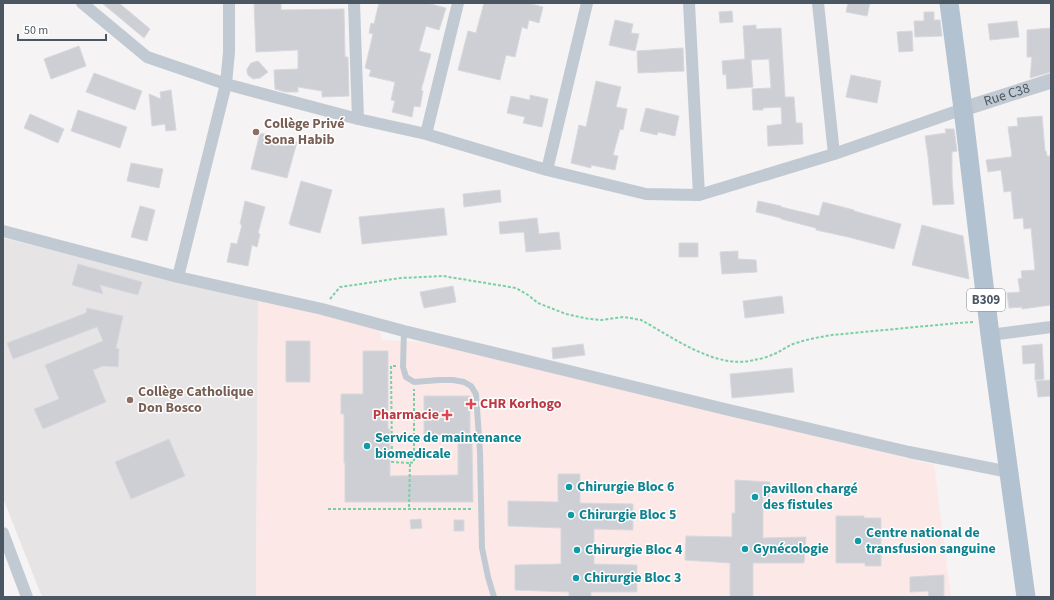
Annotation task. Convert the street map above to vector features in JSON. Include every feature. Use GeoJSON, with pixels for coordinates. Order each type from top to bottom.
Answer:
{"type":"FeatureCollection","features":[{"type":"Feature","properties":{"kind":"main road","name":"B309"},"geometry":{"type":"LineString","coordinates":[[949,3],[989,329],[1026,597]]}},
{"type":"Feature","properties":{"kind":"street"},"geometry":{"type":"LineString","coordinates":[[82,3],[148,56],[226,84],[358,119],[426,134],[547,170],[646,194],[699,195],[834,154],[963,109]]}},
{"type":"Feature","properties":{"kind":"street"},"geometry":{"type":"LineString","coordinates":[[178,277],[226,84],[229,52],[229,3]]}},
{"type":"Feature","properties":{"kind":"street"},"geometry":{"type":"LineString","coordinates":[[354,3],[358,119]]}},
{"type":"Feature","properties":{"kind":"street"},"geometry":{"type":"LineString","coordinates":[[426,134],[458,3]]}},
{"type":"Feature","properties":{"kind":"street"},"geometry":{"type":"LineString","coordinates":[[547,170],[587,3]]}},
{"type":"Feature","properties":{"kind":"street"},"geometry":{"type":"LineString","coordinates":[[689,3],[699,195]]}},
{"type":"Feature","properties":{"kind":"street"},"geometry":{"type":"LineString","coordinates":[[818,3],[834,154]]}},
{"type":"Feature","properties":{"kind":"street","name":"Rue C38"},"geometry":{"type":"LineString","coordinates":[[963,109],[1051,81]]}},
{"type":"Feature","properties":{"kind":"street"},"geometry":{"type":"LineString","coordinates":[[3,231],[178,277],[322,309],[404,331],[736,412],[909,452],[1008,472]]}},
{"type":"Feature","properties":{"kind":"street"},"geometry":{"type":"LineString","coordinates":[[989,329],[1051,327]]}},
{"type":"Feature","properties":{"kind":"street"},"geometry":{"type":"LineString","coordinates":[[3,533],[28,597]]}},
{"type":"Feature","properties":{"kind":"lane"},"geometry":{"type":"LineString","coordinates":[[404,331],[403,367],[406,377],[414,382],[439,380],[464,382],[471,386],[476,394],[480,452],[482,548],[494,597]]}},
{"type":"Feature","properties":{"kind":"path"},"geometry":{"type":"LineString","coordinates":[[322,309],[340,287],[401,278],[443,276],[516,288],[538,303],[566,314],[601,320],[623,317],[641,320],[702,354],[721,360],[738,362],[752,361],[775,354],[795,343],[820,337],[958,323],[989,329]]}},
{"type":"Feature","properties":{"kind":"path"},"geometry":{"type":"LineString","coordinates":[[403,367],[391,366],[392,462],[414,462],[414,382]]}},
{"type":"Feature","properties":{"kind":"path"},"geometry":{"type":"LineString","coordinates":[[409,509],[410,463]]}},
{"type":"Feature","properties":{"kind":"path"},"geometry":{"type":"LineString","coordinates":[[328,509],[482,509]]}},
{"type":"Feature","properties":{"kind":"shaded area","name":"Collège Catholique Don Bosco"},"geometry":{"type":"Polygon","coordinates":[[[3,238],[258,301],[256,597],[42,597],[3,498],[3,238]]]}},
{"type":"Feature","properties":{"kind":"shaded area","name":"CHR Korhogo"},"geometry":{"type":"Polygon","coordinates":[[[258,301],[380,328],[381,340],[436,343],[934,465],[951,597],[256,597],[258,301]]]}},
{"type":"Feature","properties":{"kind":"building"},"geometry":{"type":"Polygon","coordinates":[[[102,3],[119,3],[150,29],[144,38],[102,3]]]}},
{"type":"Feature","properties":{"kind":"building"},"geometry":{"type":"Polygon","coordinates":[[[254,3],[281,3],[281,10],[344,9],[345,57],[348,57],[349,96],[322,97],[322,91],[298,87],[298,92],[285,92],[275,89],[274,70],[298,69],[298,50],[256,52],[254,3]]]}},
{"type":"Feature","properties":{"kind":"building"},"geometry":{"type":"Polygon","coordinates":[[[379,3],[427,3],[446,8],[439,30],[426,26],[419,51],[431,54],[421,90],[423,91],[420,107],[414,106],[412,117],[392,112],[395,101],[391,100],[395,82],[369,76],[371,70],[365,68],[373,34],[369,33],[371,23],[374,24],[379,3]]]}},
{"type":"Feature","properties":{"kind":"building"},"geometry":{"type":"Polygon","coordinates":[[[484,3],[527,3],[543,7],[539,23],[529,20],[527,29],[522,27],[515,57],[506,55],[500,80],[458,70],[468,31],[476,33],[484,3]]]}},
{"type":"Feature","properties":{"kind":"building"},"geometry":{"type":"Polygon","coordinates":[[[848,3],[870,3],[867,16],[846,12],[848,3]]]}},
{"type":"Feature","properties":{"kind":"building"},"geometry":{"type":"Polygon","coordinates":[[[732,11],[733,22],[720,23],[719,12],[732,11]]]}},
{"type":"Feature","properties":{"kind":"building"},"geometry":{"type":"Polygon","coordinates":[[[924,12],[934,12],[934,20],[940,20],[942,36],[915,37],[914,21],[924,21],[924,12]]]}},
{"type":"Feature","properties":{"kind":"building"},"geometry":{"type":"Polygon","coordinates":[[[615,20],[633,24],[631,33],[639,34],[635,51],[609,45],[615,20]]]}},
{"type":"Feature","properties":{"kind":"building"},"geometry":{"type":"Polygon","coordinates":[[[1017,21],[1019,37],[990,40],[988,24],[1017,21]]]}},
{"type":"Feature","properties":{"kind":"building"},"geometry":{"type":"Polygon","coordinates":[[[756,25],[756,29],[781,28],[785,97],[794,97],[796,123],[802,123],[803,144],[768,146],[767,126],[782,124],[781,107],[753,110],[752,89],[771,88],[769,59],[751,60],[753,87],[727,89],[726,74],[723,75],[722,61],[745,59],[743,26],[756,25]]]}},
{"type":"Feature","properties":{"kind":"building"},"geometry":{"type":"Polygon","coordinates":[[[1051,28],[1051,72],[1030,78],[1032,57],[1027,57],[1027,30],[1051,28]]]}},
{"type":"Feature","properties":{"kind":"building"},"geometry":{"type":"Polygon","coordinates":[[[912,31],[913,51],[899,52],[897,32],[912,31]]]}},
{"type":"Feature","properties":{"kind":"building"},"geometry":{"type":"Polygon","coordinates":[[[79,46],[86,66],[51,79],[44,59],[79,46]]]}},
{"type":"Feature","properties":{"kind":"building"},"geometry":{"type":"Polygon","coordinates":[[[683,48],[684,71],[638,73],[637,51],[683,48]]]}},
{"type":"Feature","properties":{"kind":"building"},"geometry":{"type":"Polygon","coordinates":[[[258,61],[268,72],[260,78],[253,79],[248,75],[247,69],[251,63],[258,61]]]}},
{"type":"Feature","properties":{"kind":"building"},"geometry":{"type":"Polygon","coordinates":[[[94,73],[142,91],[135,110],[86,92],[94,73]]]}},
{"type":"Feature","properties":{"kind":"building"},"geometry":{"type":"Polygon","coordinates":[[[851,75],[881,81],[877,103],[846,97],[851,75]]]}},
{"type":"Feature","properties":{"kind":"building"},"geometry":{"type":"Polygon","coordinates":[[[596,81],[621,87],[616,107],[627,109],[623,130],[620,129],[613,155],[618,156],[615,170],[591,165],[591,168],[571,163],[579,125],[586,127],[596,81]]]}},
{"type":"Feature","properties":{"kind":"building"},"geometry":{"type":"Polygon","coordinates":[[[171,90],[176,130],[166,131],[165,124],[152,126],[149,94],[161,99],[160,92],[171,90]]]}},
{"type":"Feature","properties":{"kind":"building"},"geometry":{"type":"Polygon","coordinates":[[[530,95],[548,99],[542,127],[523,123],[525,117],[507,113],[511,96],[530,100],[530,95]]]}},
{"type":"Feature","properties":{"kind":"building"},"geometry":{"type":"Polygon","coordinates":[[[646,108],[679,116],[675,136],[658,132],[657,135],[640,131],[646,108]]]}},
{"type":"Feature","properties":{"kind":"building"},"geometry":{"type":"Polygon","coordinates":[[[78,110],[127,127],[120,148],[71,131],[78,110]]]}},
{"type":"Feature","properties":{"kind":"building"},"geometry":{"type":"Polygon","coordinates":[[[30,114],[64,129],[58,143],[24,128],[30,114]]]}},
{"type":"Feature","properties":{"kind":"building"},"geometry":{"type":"Polygon","coordinates":[[[1042,116],[1045,151],[1047,156],[1051,156],[1051,305],[1022,309],[1022,307],[1009,308],[1007,293],[1020,292],[1018,279],[1022,278],[1021,271],[1035,270],[1031,228],[1024,229],[1023,218],[1014,219],[1011,191],[1004,192],[1001,170],[988,172],[986,160],[1012,156],[1008,127],[1018,126],[1017,118],[1042,116]]]}},
{"type":"Feature","properties":{"kind":"building"},"geometry":{"type":"Polygon","coordinates":[[[945,129],[954,129],[957,151],[952,152],[954,204],[933,205],[925,136],[946,133],[945,129]]]}},
{"type":"Feature","properties":{"kind":"building"},"geometry":{"type":"Polygon","coordinates":[[[260,133],[297,142],[287,178],[251,169],[260,133]]]}},
{"type":"Feature","properties":{"kind":"building"},"geometry":{"type":"Polygon","coordinates":[[[131,163],[163,169],[159,188],[127,181],[131,163]]]}},
{"type":"Feature","properties":{"kind":"building"},"geometry":{"type":"Polygon","coordinates":[[[301,181],[332,190],[320,233],[289,224],[301,181]]]}},
{"type":"Feature","properties":{"kind":"building"},"geometry":{"type":"Polygon","coordinates":[[[500,190],[501,202],[464,207],[463,194],[500,190]]]}},
{"type":"Feature","properties":{"kind":"building"},"geometry":{"type":"Polygon","coordinates":[[[245,201],[265,207],[258,233],[260,234],[257,247],[252,245],[248,266],[227,262],[231,243],[237,244],[242,225],[240,224],[245,201]]]}},
{"type":"Feature","properties":{"kind":"building"},"geometry":{"type":"Polygon","coordinates":[[[758,201],[819,216],[823,202],[901,224],[894,249],[816,230],[816,228],[756,212],[758,201]]]}},
{"type":"Feature","properties":{"kind":"building"},"geometry":{"type":"Polygon","coordinates":[[[140,206],[155,210],[147,241],[131,237],[140,206]]]}},
{"type":"Feature","properties":{"kind":"building"},"geometry":{"type":"Polygon","coordinates":[[[444,208],[447,235],[362,244],[359,217],[444,208]]]}},
{"type":"Feature","properties":{"kind":"building"},"geometry":{"type":"Polygon","coordinates":[[[537,218],[539,234],[559,232],[561,249],[526,252],[524,232],[500,234],[499,222],[537,218]]]}},
{"type":"Feature","properties":{"kind":"building"},"geometry":{"type":"Polygon","coordinates":[[[922,225],[963,236],[969,279],[912,265],[922,225]]]}},
{"type":"Feature","properties":{"kind":"building"},"geometry":{"type":"Polygon","coordinates":[[[679,243],[698,243],[698,257],[679,257],[679,243]]]}},
{"type":"Feature","properties":{"kind":"building"},"geometry":{"type":"Polygon","coordinates":[[[738,251],[738,259],[756,260],[757,272],[722,274],[720,252],[738,251]]]}},
{"type":"Feature","properties":{"kind":"building"},"geometry":{"type":"Polygon","coordinates":[[[78,264],[142,282],[138,295],[100,285],[103,294],[72,285],[78,264]]]}},
{"type":"Feature","properties":{"kind":"building"},"geometry":{"type":"Polygon","coordinates":[[[453,286],[456,302],[424,308],[420,292],[453,286]]]}},
{"type":"Feature","properties":{"kind":"building"},"geometry":{"type":"Polygon","coordinates":[[[782,296],[784,313],[745,318],[743,301],[782,296]]]}},
{"type":"Feature","properties":{"kind":"building"},"geometry":{"type":"Polygon","coordinates":[[[87,308],[123,316],[116,348],[119,349],[118,367],[103,366],[93,370],[106,402],[43,429],[34,409],[59,399],[45,365],[103,341],[97,327],[13,359],[7,343],[86,313],[87,308]]]}},
{"type":"Feature","properties":{"kind":"building"},"geometry":{"type":"Polygon","coordinates":[[[286,341],[310,341],[310,382],[286,382],[286,341]]]}},
{"type":"Feature","properties":{"kind":"building"},"geometry":{"type":"Polygon","coordinates":[[[583,344],[585,355],[553,359],[552,348],[583,344]]]}},
{"type":"Feature","properties":{"kind":"building"},"geometry":{"type":"Polygon","coordinates":[[[1042,344],[1044,379],[1035,380],[1035,363],[1023,364],[1022,346],[1042,344]]]}},
{"type":"Feature","properties":{"kind":"building"},"geometry":{"type":"Polygon","coordinates":[[[363,351],[388,351],[388,429],[390,429],[390,476],[458,475],[458,435],[424,435],[424,396],[470,396],[470,443],[472,443],[473,502],[345,502],[344,414],[341,414],[341,394],[363,394],[363,351]]]}},
{"type":"Feature","properties":{"kind":"building"},"geometry":{"type":"Polygon","coordinates":[[[792,368],[794,392],[732,398],[730,374],[792,368]]]}},
{"type":"Feature","properties":{"kind":"building"},"geometry":{"type":"Polygon","coordinates":[[[1051,380],[1051,396],[1038,397],[1036,381],[1051,380]]]}},
{"type":"Feature","properties":{"kind":"building"},"geometry":{"type":"Polygon","coordinates":[[[169,439],[185,476],[131,499],[115,462],[169,439]]]}},
{"type":"Feature","properties":{"kind":"building"},"geometry":{"type":"Polygon","coordinates":[[[558,474],[580,474],[580,503],[633,504],[633,530],[594,529],[594,564],[637,565],[637,592],[591,592],[591,597],[569,597],[569,592],[515,590],[515,565],[561,564],[561,528],[508,526],[508,501],[558,502],[558,474]]]}},
{"type":"Feature","properties":{"kind":"building"},"geometry":{"type":"Polygon","coordinates":[[[735,480],[770,482],[769,498],[763,498],[763,538],[806,537],[804,563],[753,563],[753,597],[730,597],[730,563],[685,560],[686,536],[732,537],[732,513],[735,513],[735,480]]]}},
{"type":"Feature","properties":{"kind":"building","name":"Centre national de transfusion sanguine"},"geometry":{"type":"Polygon","coordinates":[[[836,516],[864,516],[864,518],[881,518],[881,566],[865,566],[865,563],[836,563],[836,516]]]}},
{"type":"Feature","properties":{"kind":"building"},"geometry":{"type":"Polygon","coordinates":[[[421,519],[422,528],[411,529],[410,520],[421,519]]]}},
{"type":"Feature","properties":{"kind":"building"},"geometry":{"type":"Polygon","coordinates":[[[454,520],[464,520],[464,531],[454,531],[454,520]]]}},
{"type":"Feature","properties":{"kind":"building"},"geometry":{"type":"Polygon","coordinates":[[[944,575],[944,597],[929,597],[928,591],[910,592],[910,577],[944,575]]]}},
{"type":"Feature","properties":{"kind":"place","name":"Collège Privé Sona Habib"},"geometry":{"type":"Point","coordinates":[256,132]}},
{"type":"Feature","properties":{"kind":"place","name":"Collège Catholique Don Bosco"},"geometry":{"type":"Point","coordinates":[130,400]}},
{"type":"Feature","properties":{"kind":"place","name":"CHR Korhogo"},"geometry":{"type":"Point","coordinates":[471,404]}},
{"type":"Feature","properties":{"kind":"place","name":"Pharmacie"},"geometry":{"type":"Point","coordinates":[447,415]}},
{"type":"Feature","properties":{"kind":"place","name":"Service de maintenance biomedicale"},"geometry":{"type":"Point","coordinates":[367,446]}},
{"type":"Feature","properties":{"kind":"place","name":"Chirurgie Bloc 6"},"geometry":{"type":"Point","coordinates":[569,487]}},
{"type":"Feature","properties":{"kind":"place","name":"pavillon chargé des fistules"},"geometry":{"type":"Point","coordinates":[755,497]}},
{"type":"Feature","properties":{"kind":"place","name":"Chirurgie Bloc 5"},"geometry":{"type":"Point","coordinates":[571,515]}},
{"type":"Feature","properties":{"kind":"place","name":"Centre national de transfusion sanguine"},"geometry":{"type":"Point","coordinates":[858,541]}},
{"type":"Feature","properties":{"kind":"place","name":"Gynécologie"},"geometry":{"type":"Point","coordinates":[745,549]}},
{"type":"Feature","properties":{"kind":"place","name":"Chirurgie Bloc 4"},"geometry":{"type":"Point","coordinates":[577,550]}},
{"type":"Feature","properties":{"kind":"place","name":"Chirurgie Bloc 3"},"geometry":{"type":"Point","coordinates":[576,578]}}]}
